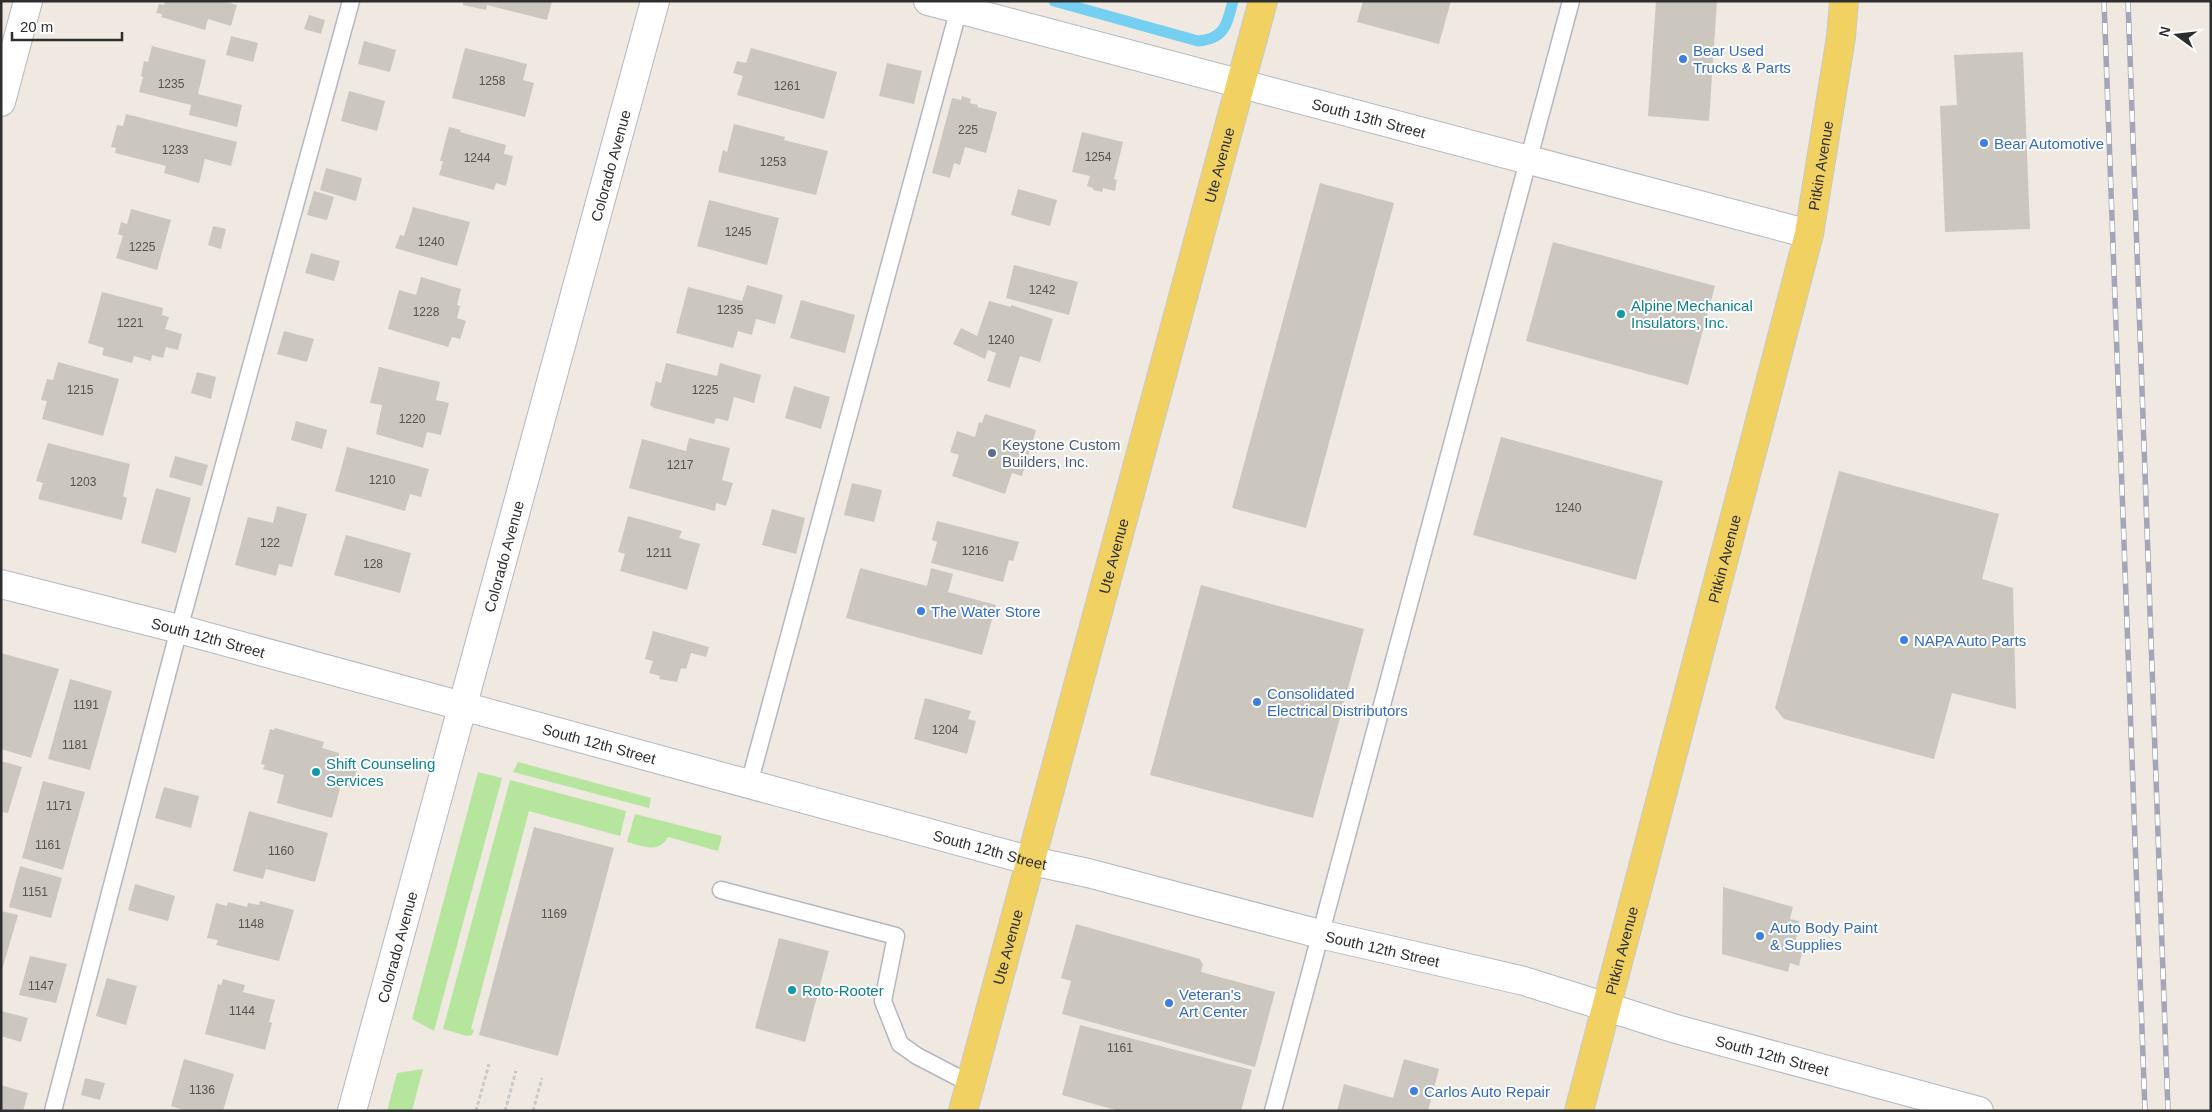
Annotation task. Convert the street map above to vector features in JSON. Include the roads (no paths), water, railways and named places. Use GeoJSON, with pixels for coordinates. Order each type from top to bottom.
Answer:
{"type":"FeatureCollection","features":[{"type":"Feature","properties":{"kind":"main road","name":"Ute Avenue"},"geometry":{"type":"LineString","coordinates":[[963,1111],[1263,1]]}},
{"type":"Feature","properties":{"kind":"main road","name":"Pitkin Avenue"},"geometry":{"type":"LineString","coordinates":[[1579,1111],[1809,234],[1844,1]]}},
{"type":"Feature","properties":{"kind":"street"},"geometry":{"type":"LineString","coordinates":[[1,102],[28,1]]}},
{"type":"Feature","properties":{"kind":"street","name":"Colorado Avenue"},"geometry":{"type":"LineString","coordinates":[[352,1111],[446,759],[463,706],[655,1]]}},
{"type":"Feature","properties":{"kind":"street","name":"South 13th Street"},"geometry":{"type":"LineString","coordinates":[[928,1],[960,5],[1241,85],[1809,234]]}},
{"type":"Feature","properties":{"kind":"street","name":"South 12th Street"},"geometry":{"type":"LineString","coordinates":[[1,584],[179,629],[1032,860],[1320,934],[1524,981],[1676,1029],[1979,1111]]}},
{"type":"Feature","properties":{"kind":"lane"},"geometry":{"type":"LineString","coordinates":[[53,1111],[179,629],[351,1]]}},
{"type":"Feature","properties":{"kind":"lane"},"geometry":{"type":"LineString","coordinates":[[1273,1111],[1570,1]]}},
{"type":"Feature","properties":{"kind":"lane"},"geometry":{"type":"LineString","coordinates":[[749,784],[960,5]]}},
{"type":"Feature","properties":{"kind":"lane"},"geometry":{"type":"LineString","coordinates":[[721,890],[896,936],[883,1001],[900,1044],[917,1056],[971,1084]]}},
{"type":"Feature","properties":{"kind":"waterway"},"geometry":{"type":"LineString","coordinates":[[1054,1],[1198,41],[1207,40],[1219,34],[1229,17],[1233,1]]}},
{"type":"Feature","properties":{"kind":"railway"},"geometry":{"type":"LineString","coordinates":[[2104,1],[2145,1111]]}},
{"type":"Feature","properties":{"kind":"railway"},"geometry":{"type":"LineString","coordinates":[[2128,1],[2168,1111]]}},
{"type":"Feature","properties":{"kind":"place","name":"Bear Used Trucks & Parts"},"geometry":{"type":"Point","coordinates":[1683,59]}},
{"type":"Feature","properties":{"kind":"place","name":"Bear Automotive"},"geometry":{"type":"Point","coordinates":[1984,143]}},
{"type":"Feature","properties":{"kind":"place","name":"Alpine Mechanical Insulators, Inc."},"geometry":{"type":"Point","coordinates":[1621,314]}},
{"type":"Feature","properties":{"kind":"place","name":"Keystone Custom Builders, Inc."},"geometry":{"type":"Point","coordinates":[992,453]}},
{"type":"Feature","properties":{"kind":"place","name":"The Water Store"},"geometry":{"type":"Point","coordinates":[921,611]}},
{"type":"Feature","properties":{"kind":"place","name":"NAPA Auto Parts"},"geometry":{"type":"Point","coordinates":[1904,640]}},
{"type":"Feature","properties":{"kind":"place","name":"Consolidated Electrical Distributors"},"geometry":{"type":"Point","coordinates":[1257,702]}},
{"type":"Feature","properties":{"kind":"place","name":"Shift Counseling Services"},"geometry":{"type":"Point","coordinates":[316,772]}},
{"type":"Feature","properties":{"kind":"place","name":"Auto Body Paint & Supplies"},"geometry":{"type":"Point","coordinates":[1760,936]}},
{"type":"Feature","properties":{"kind":"place","name":"Roto-Rooter"},"geometry":{"type":"Point","coordinates":[792,990]}},
{"type":"Feature","properties":{"kind":"place","name":"Veteran's Art Center"},"geometry":{"type":"Point","coordinates":[1169,1003]}},
{"type":"Feature","properties":{"kind":"place","name":"Carlos Auto Repair"},"geometry":{"type":"Point","coordinates":[1414,1091]}}]}
